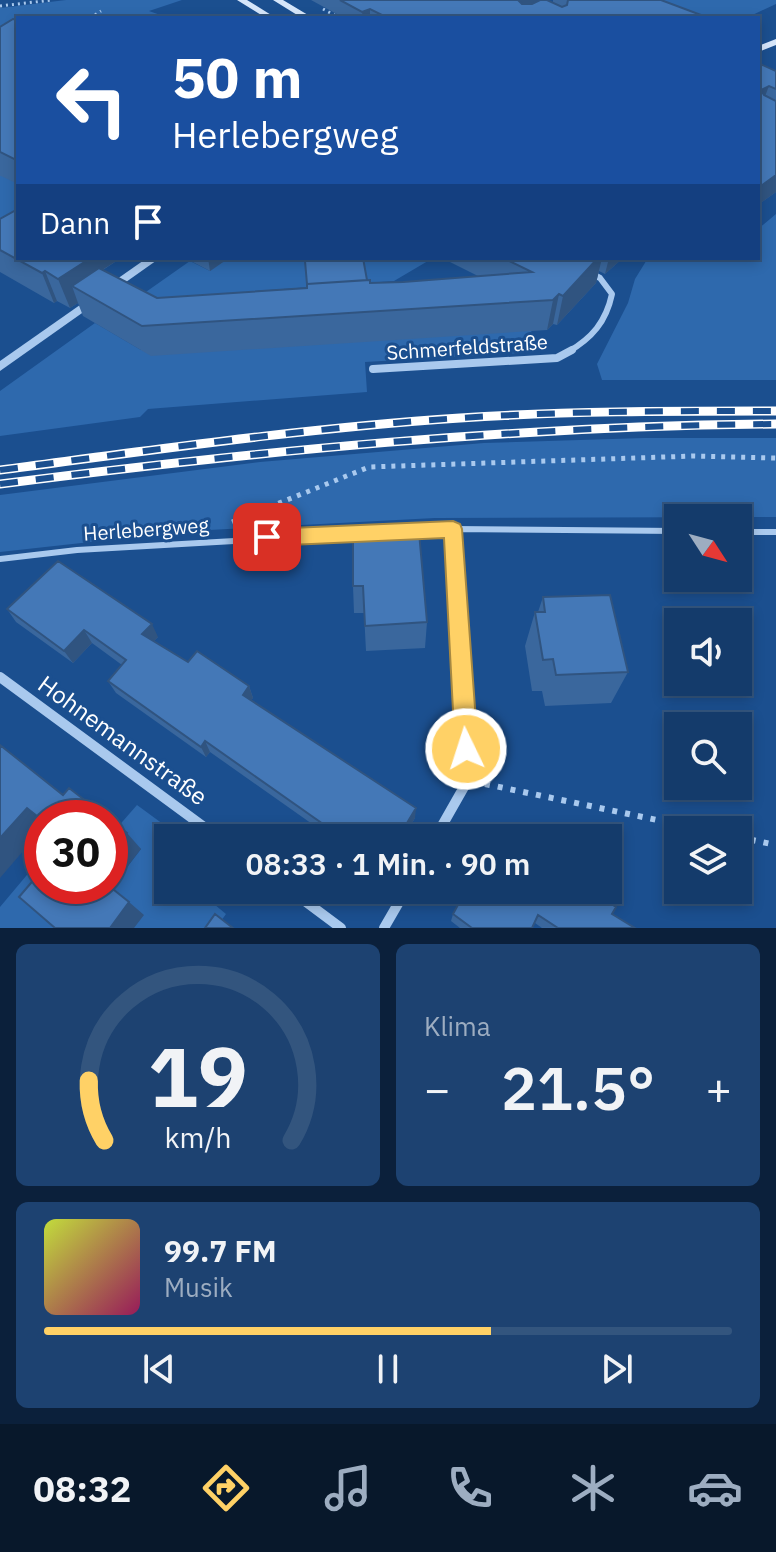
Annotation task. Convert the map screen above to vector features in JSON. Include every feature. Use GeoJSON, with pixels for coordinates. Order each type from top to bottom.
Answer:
{"type":"FeatureCollection","features":[{"type":"Feature","properties":{"kind":"main road"},"geometry":{"type":"LineString","coordinates":[[241,0],[269,16]]}},
{"type":"Feature","properties":{"kind":"main road"},"geometry":{"type":"LineString","coordinates":[[277,0],[305,16]]}},
{"type":"Feature","properties":{"kind":"street"},"geometry":{"type":"LineString","coordinates":[[0,367],[151,260]]}},
{"type":"Feature","properties":{"kind":"street","name":"Schmerfeldstraße"},"geometry":{"type":"LineString","coordinates":[[373,369],[557,358],[580,347],[609,316],[612,294],[600,278],[580,267]]}},
{"type":"Feature","properties":{"kind":"street"},"geometry":{"type":"LineString","coordinates":[[113,286],[127,294]]}},
{"type":"Feature","properties":{"kind":"street"},"geometry":{"type":"LineString","coordinates":[[443,824],[468,780],[453,529]]}},
{"type":"Feature","properties":{"kind":"street","name":"Hohnemannstraße"},"geometry":{"type":"LineString","coordinates":[[0,677],[200,824]]}},
{"type":"Feature","properties":{"kind":"street"},"geometry":{"type":"LineString","coordinates":[[309,904],[341,928]]}},
{"type":"Feature","properties":{"kind":"street"},"geometry":{"type":"LineString","coordinates":[[384,928],[398,904]]}},
{"type":"Feature","properties":{"kind":"lane"},"geometry":{"type":"LineString","coordinates":[[377,533],[453,529],[664,531]]}},
{"type":"Feature","properties":{"kind":"lane"},"geometry":{"type":"LineString","coordinates":[[752,532],[776,532]]}},
{"type":"Feature","properties":{"kind":"lane","name":"Herlebergweg"},"geometry":{"type":"LineString","coordinates":[[0,559],[77,550],[361,534]]}},
{"type":"Feature","properties":{"kind":"path"},"geometry":{"type":"LineString","coordinates":[[0,6],[52,0]]}},
{"type":"Feature","properties":{"kind":"path"},"geometry":{"type":"LineString","coordinates":[[93,16],[101,11]]}},
{"type":"Feature","properties":{"kind":"path"},"geometry":{"type":"LineString","coordinates":[[222,525],[369,467],[694,456],[776,458]]}},
{"type":"Feature","properties":{"kind":"path"},"geometry":{"type":"LineString","coordinates":[[468,780],[664,821]]}},
{"type":"Feature","properties":{"kind":"path"},"geometry":{"type":"LineString","coordinates":[[752,840],[776,845]]}},
{"type":"Feature","properties":{"kind":"shaded area"},"geometry":{"type":"Polygon","coordinates":[[[66,0],[182,0],[149,11],[163,16],[16,16],[16,249],[0,259],[0,8],[66,0]]]}},
{"type":"Feature","properties":{"kind":"shaded area"},"geometry":{"type":"Polygon","coordinates":[[[640,0],[776,0],[776,4],[750,16],[670,16],[640,0]]]}},
{"type":"Feature","properties":{"kind":"shaded area"},"geometry":{"type":"Polygon","coordinates":[[[776,214],[776,380],[602,380],[597,364],[628,303],[635,279],[647,260],[760,260],[760,227],[776,214]]]}},
{"type":"Feature","properties":{"kind":"shaded area"},"geometry":{"type":"Polygon","coordinates":[[[225,260],[430,260],[394,281],[255,291],[233,308],[179,313],[143,294],[190,261],[210,271],[225,260]]]}},
{"type":"Feature","properties":{"kind":"shaded area"},"geometry":{"type":"Polygon","coordinates":[[[95,323],[141,350],[531,330],[536,352],[365,362],[367,392],[148,409],[140,417],[0,436],[0,391],[95,323]]]}},
{"type":"Feature","properties":{"kind":"shaded area"},"geometry":{"type":"Polygon","coordinates":[[[776,438],[776,517],[752,517],[752,504],[664,504],[664,517],[435,518],[190,531],[0,552],[0,495],[260,462],[484,443],[776,438]]]}},
{"type":"Feature","properties":{"kind":"shaded area"},"geometry":{"type":"Polygon","coordinates":[[[137,805],[163,824],[154,824],[154,904],[214,904],[226,914],[216,928],[134,928],[120,904],[128,904],[128,866],[141,849],[128,839],[128,815],[137,805]]]}},
{"type":"Feature","properties":{"kind":"shaded area"},"geometry":{"type":"Polygon","coordinates":[[[24,878],[24,904],[50,904],[60,928],[0,928],[0,907],[24,878]]]}},
{"type":"Feature","properties":{"kind":"building"},"geometry":{"type":"Polygon","coordinates":[[[340,0],[521,0],[522,4],[532,4],[547,0],[562,7],[567,5],[568,0],[661,0],[704,16],[384,16],[370,9],[362,12],[340,0]]]}},
{"type":"Feature","properties":{"kind":"building"},"geometry":{"type":"Polygon","coordinates":[[[16,20],[16,160],[0,152],[0,27],[16,20]]]}},
{"type":"Feature","properties":{"kind":"building"},"geometry":{"type":"Polygon","coordinates":[[[760,64],[776,71],[776,89],[769,86],[761,90],[776,101],[776,175],[761,186],[760,64]]]}},
{"type":"Feature","properties":{"kind":"building"},"geometry":{"type":"Polygon","coordinates":[[[16,210],[16,259],[0,250],[0,219],[16,210]]]}},
{"type":"Feature","properties":{"kind":"building"},"geometry":{"type":"Polygon","coordinates":[[[18,260],[86,261],[58,279],[45,271],[42,273],[18,260]]]}},
{"type":"Feature","properties":{"kind":"building"},"geometry":{"type":"Polygon","coordinates":[[[363,260],[367,280],[307,284],[305,261],[363,260]]]}},
{"type":"Feature","properties":{"kind":"building"},"geometry":{"type":"Polygon","coordinates":[[[507,260],[596,260],[563,296],[559,294],[553,300],[142,326],[72,286],[99,268],[157,298],[307,288],[307,284],[370,280],[370,283],[403,282],[532,272],[507,260]]]}},
{"type":"Feature","properties":{"kind":"building"},"geometry":{"type":"Polygon","coordinates":[[[419,532],[427,622],[365,626],[363,586],[353,586],[353,534],[419,532]]]}},
{"type":"Feature","properties":{"kind":"building"},"geometry":{"type":"Polygon","coordinates":[[[58,561],[152,624],[142,634],[188,662],[197,651],[249,686],[243,695],[416,808],[406,824],[323,824],[205,741],[201,747],[108,681],[126,660],[84,630],[64,651],[7,609],[58,561]]]}},
{"type":"Feature","properties":{"kind":"building"},"geometry":{"type":"Polygon","coordinates":[[[610,595],[628,672],[556,675],[553,659],[543,660],[535,612],[545,612],[543,597],[610,595]]]}},
{"type":"Feature","properties":{"kind":"building"},"geometry":{"type":"Polygon","coordinates":[[[0,745],[63,795],[69,788],[85,800],[24,800],[24,811],[0,838],[0,745]]]}},
{"type":"Feature","properties":{"kind":"building"},"geometry":{"type":"Polygon","coordinates":[[[27,904],[128,904],[110,928],[55,928],[27,904]]]}},
{"type":"Feature","properties":{"kind":"building"},"geometry":{"type":"Polygon","coordinates":[[[458,904],[611,904],[616,907],[612,914],[635,928],[558,928],[538,915],[532,928],[472,928],[453,914],[458,904]]]}},
{"type":"Feature","properties":{"kind":"building"},"geometry":{"type":"Polygon","coordinates":[[[215,914],[233,928],[205,928],[215,914]]]}},
{"type":"Feature","properties":{"kind":"railway"},"geometry":{"type":"LineString","coordinates":[[0,470],[230,440],[402,422],[578,413],[776,411]]}},
{"type":"Feature","properties":{"kind":"railway"},"geometry":{"type":"LineString","coordinates":[[0,484],[387,442],[581,430],[776,424]]}},
{"type":"Feature","properties":{"kind":"route"},"geometry":{"type":"LineString","coordinates":[[267,537],[453,529],[466,749]]}}]}
